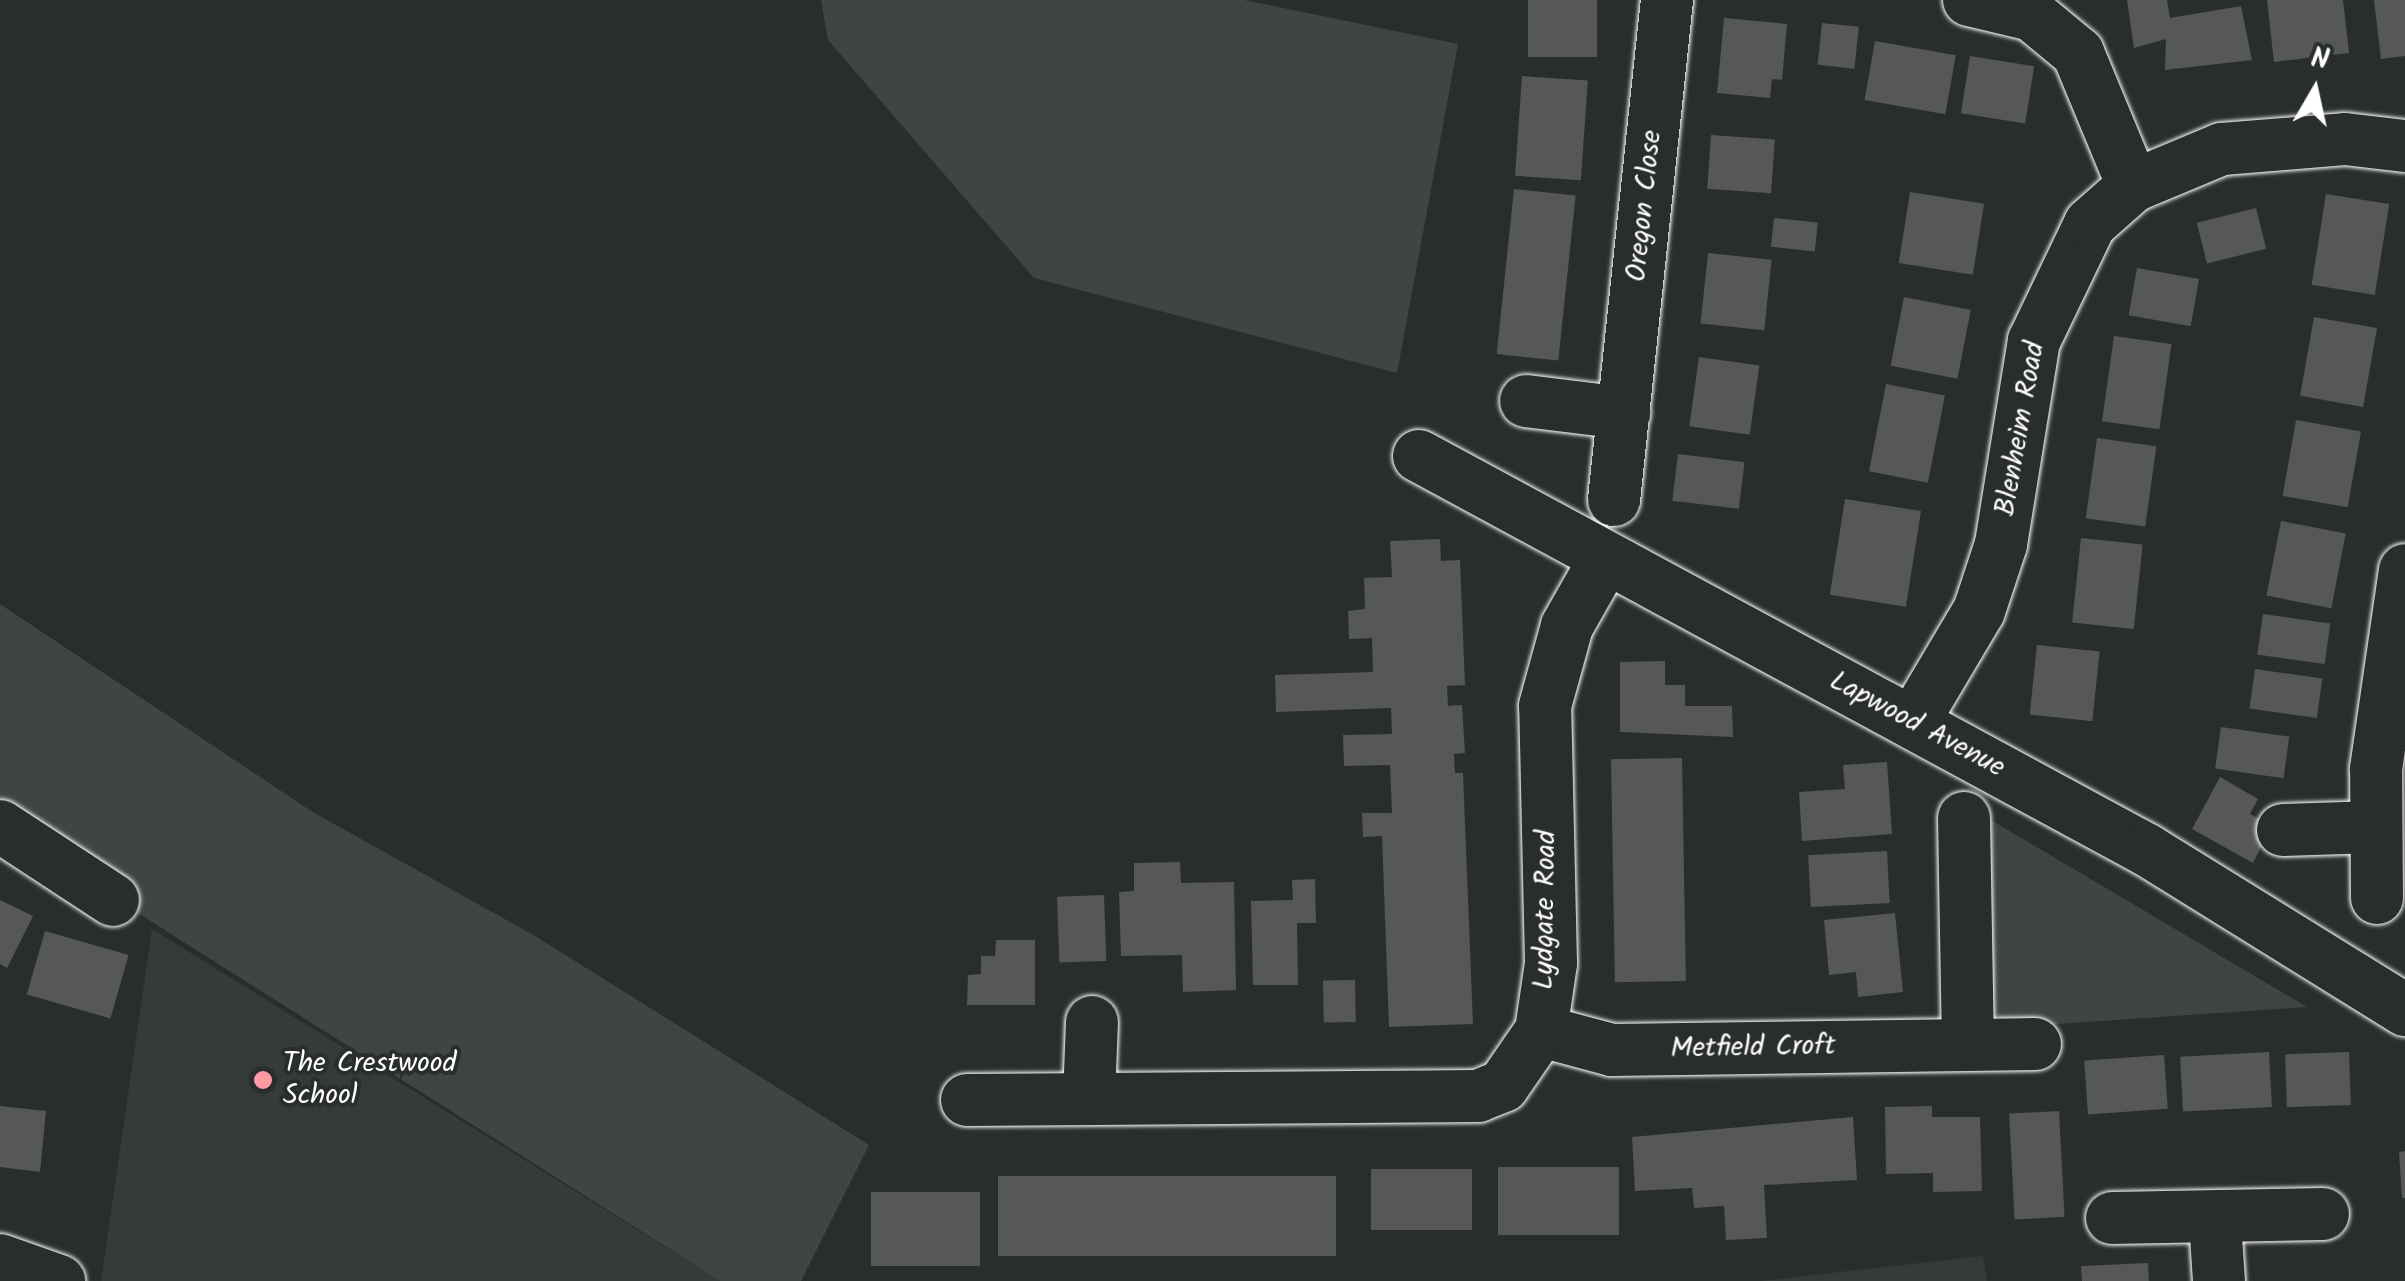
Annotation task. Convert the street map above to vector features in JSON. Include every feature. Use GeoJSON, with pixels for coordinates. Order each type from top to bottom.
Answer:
{"type":"FeatureCollection","features":[{"type":"Feature","properties":{"kind":"street","name":"Oregon Close"},"geometry":{"type":"LineString","coordinates":[[1614,500],[1667,0]]}},
{"type":"Feature","properties":{"kind":"street"},"geometry":{"type":"LineString","coordinates":[[1969,0],[2032,15],[2078,53],[2133,186]]}},
{"type":"Feature","properties":{"kind":"street","name":"Blenheim Road"},"geometry":{"type":"LineString","coordinates":[[1913,722],[1979,611],[2001,544],[2034,341],[2060,270],[2090,224],[2133,186],[2222,150],[2345,139],[2405,146]]}},
{"type":"Feature","properties":{"kind":"street"},"geometry":{"type":"LineString","coordinates":[[1526,401],[1624,413]]}},
{"type":"Feature","properties":{"kind":"street","name":"Lapwood Avenue"},"geometry":{"type":"LineString","coordinates":[[1419,456],[2147,850],[2405,1010]]}},
{"type":"Feature","properties":{"kind":"street","name":"Lydgate Road"},"geometry":{"type":"LineString","coordinates":[[968,1100],[1478,1096],[1523,1066],[1540,1032],[1550,963],[1545,706],[1567,626],[1605,559]]}},
{"type":"Feature","properties":{"kind":"street"},"geometry":{"type":"LineString","coordinates":[[2377,898],[2376,828],[2405,570]]}},
{"type":"Feature","properties":{"kind":"street"},"geometry":{"type":"LineString","coordinates":[[1964,818],[1968,1044]]}},
{"type":"Feature","properties":{"kind":"street"},"geometry":{"type":"LineString","coordinates":[[0,826],[113,900]]}},
{"type":"Feature","properties":{"kind":"street"},"geometry":{"type":"LineString","coordinates":[[2283,830],[2376,828]]}},
{"type":"Feature","properties":{"kind":"street"},"geometry":{"type":"LineString","coordinates":[[1089,1097],[1092,1022]]}},
{"type":"Feature","properties":{"kind":"street","name":"Metfield Croft"},"geometry":{"type":"LineString","coordinates":[[1540,1032],[1612,1050],[2035,1044]]}},
{"type":"Feature","properties":{"kind":"street"},"geometry":{"type":"LineString","coordinates":[[2112,1218],[2215,1221],[2323,1214]]}},
{"type":"Feature","properties":{"kind":"street"},"geometry":{"type":"LineString","coordinates":[[2215,1221],[2220,1281]]}},
{"type":"Feature","properties":{"kind":"street"},"geometry":{"type":"LineString","coordinates":[[0,1260],[59,1281]]}},
{"type":"Feature","properties":{"kind":"shaded area"},"geometry":{"type":"Polygon","coordinates":[[[821,0],[1244,0],[1458,44],[1397,373],[1034,278],[828,40],[821,0]]]}},
{"type":"Feature","properties":{"kind":"shaded area"},"geometry":{"type":"Polygon","coordinates":[[[0,604],[311,811],[535,936],[869,1145],[801,1281],[720,1281],[0,826],[0,604]]]}},
{"type":"Feature","properties":{"kind":"shaded area"},"geometry":{"type":"Polygon","coordinates":[[[1991,820],[2307,1007],[2012,1027],[1985,1005],[1991,820]]]}},
{"type":"Feature","properties":{"kind":"shaded area","name":"The Crestwood School"},"geometry":{"type":"Polygon","coordinates":[[[152,929],[720,1281],[101,1281],[152,929]]]}},
{"type":"Feature","properties":{"kind":"shaded area"},"geometry":{"type":"Polygon","coordinates":[[[1983,1256],[1987,1281],[1759,1281],[1983,1256]]]}},
{"type":"Feature","properties":{"kind":"building"},"geometry":{"type":"Polygon","coordinates":[[[1528,0],[1597,0],[1597,57],[1528,57],[1528,0]]]}},
{"type":"Feature","properties":{"kind":"building"},"geometry":{"type":"Polygon","coordinates":[[[2127,0],[2167,0],[2170,18],[2241,6],[2252,60],[2165,70],[2166,39],[2134,48],[2127,0]]]}},
{"type":"Feature","properties":{"kind":"building"},"geometry":{"type":"Polygon","coordinates":[[[2267,0],[2343,0],[2349,53],[2274,62],[2267,0]]]}},
{"type":"Feature","properties":{"kind":"building"},"geometry":{"type":"Polygon","coordinates":[[[2374,0],[2405,0],[2405,56],[2381,59],[2374,0]]]}},
{"type":"Feature","properties":{"kind":"building"},"geometry":{"type":"Polygon","coordinates":[[[1724,18],[1787,24],[1782,80],[1772,79],[1770,98],[1717,93],[1724,18]]]}},
{"type":"Feature","properties":{"kind":"building"},"geometry":{"type":"Polygon","coordinates":[[[1822,23],[1859,27],[1854,69],[1818,65],[1822,23]]]}},
{"type":"Feature","properties":{"kind":"building"},"geometry":{"type":"Polygon","coordinates":[[[1875,41],[1956,55],[1945,114],[1865,100],[1875,41]]]}},
{"type":"Feature","properties":{"kind":"building"},"geometry":{"type":"Polygon","coordinates":[[[1970,56],[2034,66],[2025,123],[1961,113],[1970,56]]]}},
{"type":"Feature","properties":{"kind":"building"},"geometry":{"type":"Polygon","coordinates":[[[1522,76],[1588,81],[1581,180],[1515,176],[1522,76]]]}},
{"type":"Feature","properties":{"kind":"building"},"geometry":{"type":"Polygon","coordinates":[[[1711,135],[1775,139],[1771,193],[1707,189],[1711,135]]]}},
{"type":"Feature","properties":{"kind":"building"},"geometry":{"type":"Polygon","coordinates":[[[1514,189],[1576,195],[1558,361],[1497,354],[1514,189]]]}},
{"type":"Feature","properties":{"kind":"building"},"geometry":{"type":"Polygon","coordinates":[[[1910,192],[1984,204],[1973,275],[1899,263],[1910,192]]]}},
{"type":"Feature","properties":{"kind":"building"},"geometry":{"type":"Polygon","coordinates":[[[2326,194],[2389,204],[2375,295],[2312,285],[2326,194]]]}},
{"type":"Feature","properties":{"kind":"building"},"geometry":{"type":"Polygon","coordinates":[[[2256,208],[2266,249],[2207,264],[2197,223],[2256,208]]]}},
{"type":"Feature","properties":{"kind":"building"},"geometry":{"type":"Polygon","coordinates":[[[1774,218],[1818,223],[1815,251],[1771,247],[1774,218]]]}},
{"type":"Feature","properties":{"kind":"building"},"geometry":{"type":"Polygon","coordinates":[[[1708,253],[1772,260],[1764,330],[1701,324],[1708,253]]]}},
{"type":"Feature","properties":{"kind":"building"},"geometry":{"type":"Polygon","coordinates":[[[2137,268],[2199,279],[2191,326],[2129,315],[2137,268]]]}},
{"type":"Feature","properties":{"kind":"building"},"geometry":{"type":"Polygon","coordinates":[[[1904,297],[1971,310],[1957,379],[1891,366],[1904,297]]]}},
{"type":"Feature","properties":{"kind":"building"},"geometry":{"type":"Polygon","coordinates":[[[2314,317],[2377,328],[2363,407],[2300,396],[2314,317]]]}},
{"type":"Feature","properties":{"kind":"building"},"geometry":{"type":"Polygon","coordinates":[[[2114,336],[2171,344],[2159,429],[2102,421],[2114,336]]]}},
{"type":"Feature","properties":{"kind":"building"},"geometry":{"type":"Polygon","coordinates":[[[1699,357],[1759,365],[1750,435],[1689,426],[1699,357]]]}},
{"type":"Feature","properties":{"kind":"building"},"geometry":{"type":"Polygon","coordinates":[[[1886,384],[1945,395],[1928,483],[1869,471],[1886,384]]]}},
{"type":"Feature","properties":{"kind":"building"},"geometry":{"type":"Polygon","coordinates":[[[2296,420],[2361,431],[2348,507],[2283,496],[2296,420]]]}},
{"type":"Feature","properties":{"kind":"building"},"geometry":{"type":"Polygon","coordinates":[[[2097,438],[2156,446],[2145,527],[2086,518],[2097,438]]]}},
{"type":"Feature","properties":{"kind":"building"},"geometry":{"type":"Polygon","coordinates":[[[1678,454],[1745,462],[1739,509],[1672,501],[1678,454]]]}},
{"type":"Feature","properties":{"kind":"building"},"geometry":{"type":"Polygon","coordinates":[[[1845,499],[1921,511],[1906,607],[1830,595],[1845,499]]]}},
{"type":"Feature","properties":{"kind":"building"},"geometry":{"type":"Polygon","coordinates":[[[2281,521],[2346,534],[2331,608],[2266,596],[2281,521]]]}},
{"type":"Feature","properties":{"kind":"building"},"geometry":{"type":"Polygon","coordinates":[[[2081,538],[2143,544],[2134,629],[2072,623],[2081,538]]]}},
{"type":"Feature","properties":{"kind":"building"},"geometry":{"type":"Polygon","coordinates":[[[1440,539],[1441,561],[1460,560],[1465,685],[1447,686],[1448,706],[1462,705],[1465,753],[1454,754],[1455,773],[1463,773],[1473,1024],[1389,1027],[1382,836],[1363,837],[1362,813],[1392,813],[1390,765],[1344,766],[1343,735],[1392,734],[1391,708],[1276,712],[1275,675],[1373,672],[1372,638],[1349,639],[1348,611],[1365,609],[1364,578],[1392,577],[1390,541],[1440,539]]]}},
{"type":"Feature","properties":{"kind":"building"},"geometry":{"type":"Polygon","coordinates":[[[2263,614],[2330,623],[2325,664],[2257,655],[2263,614]]]}},
{"type":"Feature","properties":{"kind":"building"},"geometry":{"type":"Polygon","coordinates":[[[2037,645],[2100,652],[2092,721],[2030,715],[2037,645]]]}},
{"type":"Feature","properties":{"kind":"building"},"geometry":{"type":"Polygon","coordinates":[[[1665,661],[1665,685],[1685,685],[1685,706],[1732,706],[1733,737],[1620,732],[1620,662],[1665,661]]]}},
{"type":"Feature","properties":{"kind":"building"},"geometry":{"type":"Polygon","coordinates":[[[2255,669],[2322,678],[2317,718],[2249,709],[2255,669]]]}},
{"type":"Feature","properties":{"kind":"building"},"geometry":{"type":"Polygon","coordinates":[[[2221,727],[2289,737],[2283,778],[2215,769],[2221,727]]]}},
{"type":"Feature","properties":{"kind":"building"},"geometry":{"type":"Polygon","coordinates":[[[1682,758],[1686,981],[1615,982],[1611,759],[1682,758]]]}},
{"type":"Feature","properties":{"kind":"building"},"geometry":{"type":"Polygon","coordinates":[[[1887,762],[1892,834],[1802,841],[1799,792],[1845,789],[1843,765],[1887,762]]]}},
{"type":"Feature","properties":{"kind":"building"},"geometry":{"type":"Polygon","coordinates":[[[2220,777],[2258,799],[2250,814],[2272,826],[2253,863],[2192,829],[2220,777]]]}},
{"type":"Feature","properties":{"kind":"building"},"geometry":{"type":"Polygon","coordinates":[[[1887,851],[1890,903],[1811,907],[1808,855],[1887,851]]]}},
{"type":"Feature","properties":{"kind":"building"},"geometry":{"type":"Polygon","coordinates":[[[1180,862],[1181,883],[1234,882],[1236,990],[1183,992],[1182,955],[1121,956],[1119,892],[1134,891],[1134,863],[1180,862]]]}},
{"type":"Feature","properties":{"kind":"building"},"geometry":{"type":"Polygon","coordinates":[[[1315,879],[1316,923],[1297,923],[1298,985],[1253,985],[1251,901],[1293,900],[1292,880],[1315,879]]]}},
{"type":"Feature","properties":{"kind":"building"},"geometry":{"type":"Polygon","coordinates":[[[1104,895],[1106,961],[1059,963],[1057,897],[1104,895]]]}},
{"type":"Feature","properties":{"kind":"building"},"geometry":{"type":"Polygon","coordinates":[[[0,900],[33,916],[7,968],[0,964],[0,900]]]}},
{"type":"Feature","properties":{"kind":"building"},"geometry":{"type":"Polygon","coordinates":[[[1895,913],[1903,992],[1858,997],[1856,972],[1829,975],[1824,920],[1895,913]]]}},
{"type":"Feature","properties":{"kind":"building"},"geometry":{"type":"Polygon","coordinates":[[[45,931],[129,955],[110,1018],[27,994],[45,931]]]}},
{"type":"Feature","properties":{"kind":"building"},"geometry":{"type":"Polygon","coordinates":[[[996,940],[1035,940],[1035,1005],[967,1005],[968,975],[981,974],[981,956],[995,956],[996,940]]]}},
{"type":"Feature","properties":{"kind":"building"},"geometry":{"type":"Polygon","coordinates":[[[1355,980],[1356,1022],[1324,1023],[1323,981],[1355,980]]]}},
{"type":"Feature","properties":{"kind":"building"},"geometry":{"type":"Polygon","coordinates":[[[2269,1052],[2272,1107],[2183,1112],[2180,1057],[2269,1052]]]}},
{"type":"Feature","properties":{"kind":"building"},"geometry":{"type":"Polygon","coordinates":[[[2349,1052],[2351,1105],[2287,1107],[2285,1054],[2349,1052]]]}},
{"type":"Feature","properties":{"kind":"building"},"geometry":{"type":"Polygon","coordinates":[[[2164,1055],[2168,1109],[2088,1114],[2084,1061],[2164,1055]]]}},
{"type":"Feature","properties":{"kind":"building"},"geometry":{"type":"Polygon","coordinates":[[[0,1106],[46,1111],[40,1172],[0,1167],[0,1106]]]}},
{"type":"Feature","properties":{"kind":"building"},"geometry":{"type":"Polygon","coordinates":[[[1932,1106],[1932,1117],[1980,1117],[1982,1191],[1933,1192],[1933,1173],[1886,1174],[1885,1107],[1932,1106]]]}},
{"type":"Feature","properties":{"kind":"building"},"geometry":{"type":"Polygon","coordinates":[[[2059,1111],[2065,1217],[2015,1219],[2009,1114],[2059,1111]]]}},
{"type":"Feature","properties":{"kind":"building"},"geometry":{"type":"Polygon","coordinates":[[[1853,1117],[1857,1180],[1764,1185],[1767,1238],[1726,1240],[1724,1206],[1694,1208],[1692,1188],[1635,1191],[1632,1137],[1853,1117]]]}},
{"type":"Feature","properties":{"kind":"building"},"geometry":{"type":"Polygon","coordinates":[[[2405,1151],[2405,1198],[2402,1198],[2399,1152],[2405,1151]]]}},
{"type":"Feature","properties":{"kind":"building"},"geometry":{"type":"Polygon","coordinates":[[[1498,1167],[1619,1167],[1619,1235],[1498,1235],[1498,1167]]]}},
{"type":"Feature","properties":{"kind":"building"},"geometry":{"type":"Polygon","coordinates":[[[1371,1169],[1472,1169],[1472,1230],[1371,1230],[1371,1169]]]}},
{"type":"Feature","properties":{"kind":"building"},"geometry":{"type":"Polygon","coordinates":[[[998,1176],[1336,1176],[1336,1256],[998,1256],[998,1176]]]}},
{"type":"Feature","properties":{"kind":"building"},"geometry":{"type":"Polygon","coordinates":[[[871,1192],[980,1192],[980,1266],[871,1266],[871,1192]]]}},
{"type":"Feature","properties":{"kind":"building"},"geometry":{"type":"Polygon","coordinates":[[[2148,1263],[2149,1281],[2082,1281],[2081,1266],[2148,1263]]]}},
{"type":"Feature","properties":{"kind":"place","name":"The Crestwood School"},"geometry":{"type":"Point","coordinates":[263,1080]}}]}
